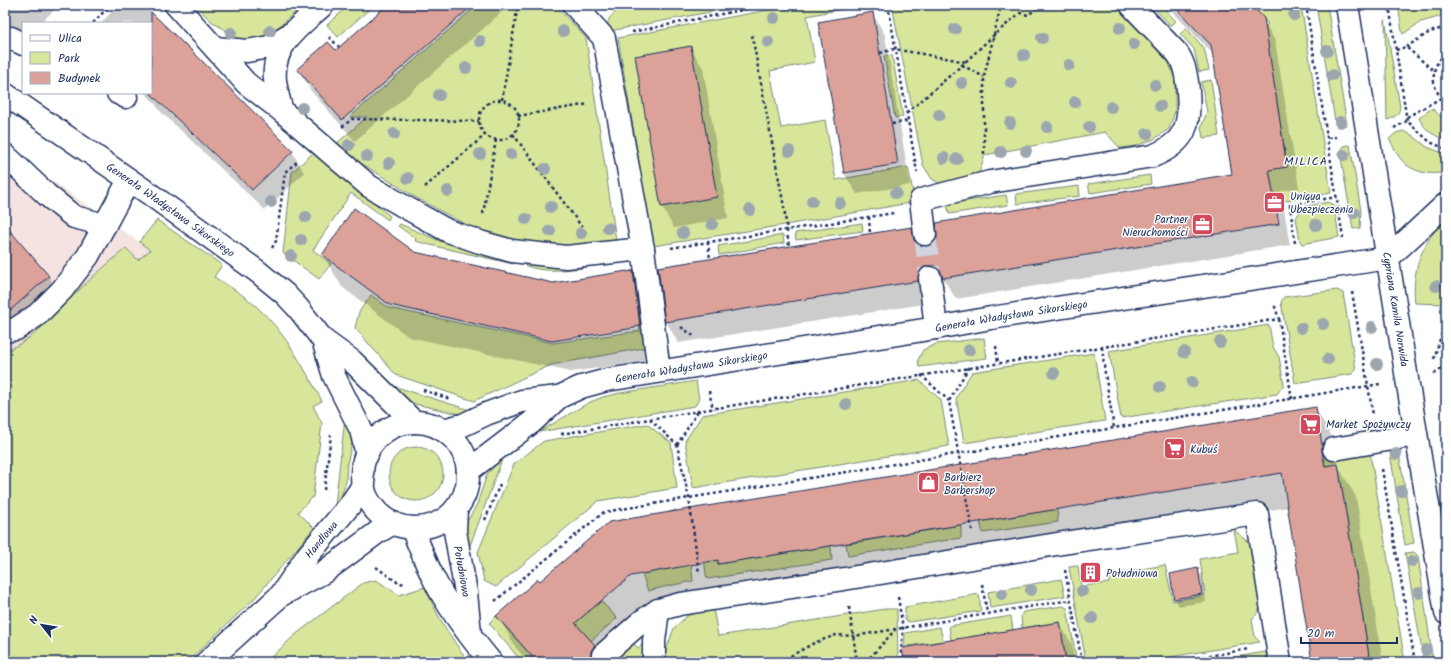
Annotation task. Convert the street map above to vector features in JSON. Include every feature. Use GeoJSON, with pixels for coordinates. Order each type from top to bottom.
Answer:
{"type":"FeatureCollection","features":[{"type":"Feature","properties":{"kind":"street"},"geometry":{"type":"LineString","coordinates":[[176,5],[246,83],[282,111],[369,186],[448,231],[512,251],[566,257],[643,249]]}},
{"type":"Feature","properties":{"kind":"street"},"geometry":{"type":"LineString","coordinates":[[216,48],[247,51],[269,47],[290,34],[323,5]]}},
{"type":"Feature","properties":{"kind":"street"},"geometry":{"type":"LineString","coordinates":[[574,5],[604,38],[643,249],[659,371]]}},
{"type":"Feature","properties":{"kind":"street"},"geometry":{"type":"LineString","coordinates":[[925,234],[921,200],[990,182],[1153,156],[1163,152],[1175,142],[1184,131],[1188,116],[1185,67],[1177,53],[1131,5]]}},
{"type":"Feature","properties":{"kind":"street","name":"Cypriana Kamila Norwida"},"geometry":{"type":"LineString","coordinates":[[1347,5],[1446,613]]}},
{"type":"Feature","properties":{"kind":"street"},"geometry":{"type":"LineString","coordinates":[[282,111],[275,80],[276,59],[290,34]]}},
{"type":"Feature","properties":{"kind":"street"},"geometry":{"type":"LineString","coordinates":[[5,38],[11,38],[22,44]]}},
{"type":"Feature","properties":{"kind":"street","name":"Generała Władysława Sikorskiego"},"geometry":{"type":"LineString","coordinates":[[5,94],[262,274],[298,308],[323,340],[352,361],[414,422]]}},
{"type":"Feature","properties":{"kind":"street"},"geometry":{"type":"LineString","coordinates":[[5,155],[47,195],[74,217],[105,225]]}},
{"type":"Feature","properties":{"kind":"street"},"geometry":{"type":"LineString","coordinates":[[5,331],[16,330],[37,315],[62,290],[88,256],[129,180]]}},
{"type":"Feature","properties":{"kind":"street"},"geometry":{"type":"LineString","coordinates":[[1388,258],[1446,204]]}},
{"type":"Feature","properties":{"kind":"street","name":"Generała Władysława Sikorskiego"},"geometry":{"type":"LineString","coordinates":[[443,430],[463,425],[486,414],[522,402],[559,397],[607,380],[991,318],[1388,258]]}},
{"type":"Feature","properties":{"kind":"street"},"geometry":{"type":"LineString","coordinates":[[930,278],[936,328]]}},
{"type":"Feature","properties":{"kind":"street","name":"Generała Władysława Sikorskiego"},"geometry":{"type":"LineString","coordinates":[[323,340],[334,376],[361,430],[367,455]]}},
{"type":"Feature","properties":{"kind":"street","name":"Generała Władysława Sikorskiego"},"geometry":{"type":"LineString","coordinates":[[468,471],[532,422],[559,397]]}},
{"type":"Feature","properties":{"kind":"street"},"geometry":{"type":"LineString","coordinates":[[414,422],[434,425],[443,430],[451,436],[463,452],[468,471],[466,491],[456,509],[449,516],[432,525],[402,525],[384,517],[377,511],[366,494],[364,484],[363,474],[367,455],[371,446],[386,432],[394,427],[414,422]]}},
{"type":"Feature","properties":{"kind":"street"},"geometry":{"type":"LineString","coordinates":[[1334,449],[1416,435]]}},
{"type":"Feature","properties":{"kind":"street","name":"Handlowa"},"geometry":{"type":"LineString","coordinates":[[207,662],[281,595],[308,555],[350,505],[364,484]]}},
{"type":"Feature","properties":{"kind":"street","name":"Południowa"},"geometry":{"type":"LineString","coordinates":[[456,509],[455,531],[466,593],[470,634]]}},
{"type":"Feature","properties":{"kind":"street"},"geometry":{"type":"LineString","coordinates":[[603,655],[642,621],[658,610],[680,604],[1256,514],[1279,653]]}},
{"type":"Feature","properties":{"kind":"street","name":"Handlowa"},"geometry":{"type":"LineString","coordinates":[[281,595],[324,572],[378,532],[402,525]]}},
{"type":"Feature","properties":{"kind":"street","name":"Południowa"},"geometry":{"type":"LineString","coordinates":[[402,525],[445,599],[476,644],[492,662]]}},
{"type":"Feature","properties":{"kind":"street"},"geometry":{"type":"LineString","coordinates":[[654,662],[654,641],[658,610]]}},
{"type":"Feature","properties":{"kind":"path"},"geometry":{"type":"LineString","coordinates":[[94,22],[110,5]]}},
{"type":"Feature","properties":{"kind":"path"},"geometry":{"type":"LineString","coordinates":[[502,100],[518,5]]}},
{"type":"Feature","properties":{"kind":"path"},"geometry":{"type":"LineString","coordinates":[[628,33],[767,5]]}},
{"type":"Feature","properties":{"kind":"path"},"geometry":{"type":"LineString","coordinates":[[888,5],[894,49],[915,162]]}},
{"type":"Feature","properties":{"kind":"path"},"geometry":{"type":"LineString","coordinates":[[983,152],[984,77],[1001,5]]}},
{"type":"Feature","properties":{"kind":"path"},"geometry":{"type":"LineString","coordinates":[[907,114],[967,62],[994,35],[1020,13],[1028,15],[1041,5]]}},
{"type":"Feature","properties":{"kind":"path"},"geometry":{"type":"LineString","coordinates":[[1306,5],[1344,242]]}},
{"type":"Feature","properties":{"kind":"path"},"geometry":{"type":"LineString","coordinates":[[1389,5],[1407,121],[1430,142],[1446,149]]}},
{"type":"Feature","properties":{"kind":"path"},"geometry":{"type":"LineString","coordinates":[[1396,50],[1406,47],[1430,32],[1446,27]]}},
{"type":"Feature","properties":{"kind":"path"},"geometry":{"type":"LineString","coordinates":[[752,35],[784,207],[789,247]]}},
{"type":"Feature","properties":{"kind":"path"},"geometry":{"type":"LineString","coordinates":[[1406,47],[1434,71]]}},
{"type":"Feature","properties":{"kind":"path"},"geometry":{"type":"LineString","coordinates":[[880,53],[894,49],[967,62]]}},
{"type":"Feature","properties":{"kind":"path"},"geometry":{"type":"LineString","coordinates":[[1446,54],[1438,63],[1434,71],[1433,78],[1436,91],[1446,102]]}},
{"type":"Feature","properties":{"kind":"path"},"geometry":{"type":"LineString","coordinates":[[962,66],[984,77]]}},
{"type":"Feature","properties":{"kind":"path"},"geometry":{"type":"LineString","coordinates":[[1406,118],[1441,98]]}},
{"type":"Feature","properties":{"kind":"path"},"geometry":{"type":"LineString","coordinates":[[502,100],[512,105],[518,116],[517,128],[513,134],[503,140],[496,140],[488,137],[479,126],[478,117],[485,105],[491,101],[502,100]]}},
{"type":"Feature","properties":{"kind":"path"},"geometry":{"type":"LineString","coordinates":[[518,116],[592,104]]}},
{"type":"Feature","properties":{"kind":"path"},"geometry":{"type":"LineString","coordinates":[[339,130],[352,119],[479,121]]}},
{"type":"Feature","properties":{"kind":"path"},"geometry":{"type":"LineString","coordinates":[[892,124],[908,121]]}},
{"type":"Feature","properties":{"kind":"path"},"geometry":{"type":"LineString","coordinates":[[1388,129],[1394,128],[1407,121]]}},
{"type":"Feature","properties":{"kind":"path"},"geometry":{"type":"LineString","coordinates":[[513,134],[580,225]]}},
{"type":"Feature","properties":{"kind":"path"},"geometry":{"type":"LineString","coordinates":[[426,185],[485,135]]}},
{"type":"Feature","properties":{"kind":"path"},"geometry":{"type":"LineString","coordinates":[[1328,138],[1336,137]]}},
{"type":"Feature","properties":{"kind":"path"},"geometry":{"type":"LineString","coordinates":[[484,208],[496,140]]}},
{"type":"Feature","properties":{"kind":"path"},"geometry":{"type":"LineString","coordinates":[[268,255],[276,241],[285,172],[318,142]]}},
{"type":"Feature","properties":{"kind":"path"},"geometry":{"type":"LineString","coordinates":[[1296,250],[1290,205],[1337,197]]}},
{"type":"Feature","properties":{"kind":"path"},"geometry":{"type":"LineString","coordinates":[[665,249],[922,209]]}},
{"type":"Feature","properties":{"kind":"path"},"geometry":{"type":"LineString","coordinates":[[869,217],[870,234]]}},
{"type":"Feature","properties":{"kind":"path"},"geometry":{"type":"LineString","coordinates":[[708,242],[710,259]]}},
{"type":"Feature","properties":{"kind":"path"},"geometry":{"type":"LineString","coordinates":[[1351,284],[1415,662]]}},
{"type":"Feature","properties":{"kind":"path"},"geometry":{"type":"LineString","coordinates":[[1277,301],[1275,307],[1279,319],[1292,399]]}},
{"type":"Feature","properties":{"kind":"path"},"geometry":{"type":"LineString","coordinates":[[557,434],[1279,319]]}},
{"type":"Feature","properties":{"kind":"path"},"geometry":{"type":"LineString","coordinates":[[1433,361],[1446,319]]}},
{"type":"Feature","properties":{"kind":"path"},"geometry":{"type":"LineString","coordinates":[[1102,347],[1114,428]]}},
{"type":"Feature","properties":{"kind":"path"},"geometry":{"type":"LineString","coordinates":[[1428,376],[1436,374],[1446,365]]}},
{"type":"Feature","properties":{"kind":"path"},"geometry":{"type":"LineString","coordinates":[[1434,367],[1436,374]]}},
{"type":"Feature","properties":{"kind":"path"},"geometry":{"type":"LineString","coordinates":[[949,402],[969,368]]}},
{"type":"Feature","properties":{"kind":"path"},"geometry":{"type":"LineString","coordinates":[[921,375],[949,402],[987,614]]}},
{"type":"Feature","properties":{"kind":"path"},"geometry":{"type":"LineString","coordinates":[[491,604],[604,512],[1382,384]]}},
{"type":"Feature","properties":{"kind":"path"},"geometry":{"type":"LineString","coordinates":[[677,446],[698,411]]}},
{"type":"Feature","properties":{"kind":"path"},"geometry":{"type":"LineString","coordinates":[[650,419],[677,446],[689,498],[703,601]]}},
{"type":"Feature","properties":{"kind":"path"},"geometry":{"type":"LineString","coordinates":[[324,493],[331,433]]}},
{"type":"Feature","properties":{"kind":"path"},"geometry":{"type":"LineString","coordinates":[[483,525],[500,482]]}},
{"type":"Feature","properties":{"kind":"path"},"geometry":{"type":"LineString","coordinates":[[1065,571],[1082,662]]}},
{"type":"Feature","properties":{"kind":"path"},"geometry":{"type":"LineString","coordinates":[[780,662],[814,643],[836,634],[854,636],[903,629],[1070,600]]}},
{"type":"Feature","properties":{"kind":"path"},"geometry":{"type":"LineString","coordinates":[[900,608],[903,629],[900,662]]}},
{"type":"Feature","properties":{"kind":"path"},"geometry":{"type":"LineString","coordinates":[[851,616],[857,662]]}},
{"type":"Feature","properties":{"kind":"path"},"geometry":{"type":"LineString","coordinates":[[866,662],[895,630]]}},
{"type":"Feature","properties":{"kind":"path"},"geometry":{"type":"LineString","coordinates":[[1173,662],[1279,653]]}},
{"type":"Feature","properties":{"kind":"shaded area"},"geometry":{"type":"Polygon","coordinates":[[[5,147],[150,250],[5,376],[5,147]]]}},
{"type":"Feature","properties":{"kind":"green space"},"geometry":{"type":"Polygon","coordinates":[[[195,5],[303,5],[268,37],[240,40],[211,21],[195,5]]]}},
{"type":"Feature","properties":{"kind":"green space"},"geometry":{"type":"Polygon","coordinates":[[[349,5],[374,5],[338,37],[327,25],[349,5]]]}},
{"type":"Feature","properties":{"kind":"green space"},"geometry":{"type":"Polygon","coordinates":[[[477,5],[555,5],[586,38],[616,240],[560,248],[487,236],[415,197],[348,155],[336,144],[367,117],[350,117],[477,5]]]}},
{"type":"Feature","properties":{"kind":"green space"},"geometry":{"type":"Polygon","coordinates":[[[626,5],[656,5],[658,7],[659,5],[728,5],[731,8],[610,31],[608,27],[609,19],[626,5]]]}},
{"type":"Feature","properties":{"kind":"green space"},"geometry":{"type":"Polygon","coordinates":[[[795,5],[863,5],[807,16],[815,62],[770,71],[781,128],[825,120],[836,180],[908,167],[915,202],[653,246],[618,38],[795,5]]]}},
{"type":"Feature","properties":{"kind":"green space"},"geometry":{"type":"Polygon","coordinates":[[[892,5],[1118,5],[1169,63],[1175,79],[1175,111],[1169,129],[1154,139],[1136,146],[1120,148],[1105,132],[985,155],[978,176],[944,186],[932,179],[923,165],[892,5]]]}},
{"type":"Feature","properties":{"kind":"green space"},"geometry":{"type":"Polygon","coordinates":[[[1151,5],[1161,5],[1176,21],[1171,26],[1151,5]]]}},
{"type":"Feature","properties":{"kind":"green space"},"geometry":{"type":"Polygon","coordinates":[[[1251,5],[1301,5],[1331,193],[1287,201],[1274,197],[1269,170],[1287,166],[1265,27],[1268,24],[1251,5]]]}},
{"type":"Feature","properties":{"kind":"green space"},"geometry":{"type":"Polygon","coordinates":[[[1316,5],[1327,5],[1347,125],[1341,126],[1335,121],[1316,5]]]}},
{"type":"Feature","properties":{"kind":"green space"},"geometry":{"type":"Polygon","coordinates":[[[1398,5],[1446,5],[1446,15],[1421,22],[1403,34],[1398,5]]]}},
{"type":"Feature","properties":{"kind":"green space"},"geometry":{"type":"Polygon","coordinates":[[[1385,19],[1400,107],[1396,116],[1387,120],[1385,19]]]}},
{"type":"Feature","properties":{"kind":"green space"},"geometry":{"type":"Polygon","coordinates":[[[1186,28],[1204,48],[1209,70],[1199,72],[1194,49],[1180,34],[1186,28]]]}},
{"type":"Feature","properties":{"kind":"green space"},"geometry":{"type":"Polygon","coordinates":[[[892,55],[903,117],[895,118],[884,56],[892,55]]]}},
{"type":"Feature","properties":{"kind":"green space"},"geometry":{"type":"Polygon","coordinates":[[[1211,80],[1219,136],[1203,138],[1201,127],[1207,112],[1201,82],[1211,80]]]}},
{"type":"Feature","properties":{"kind":"green space"},"geometry":{"type":"Polygon","coordinates":[[[1432,108],[1440,116],[1446,119],[1446,139],[1430,132],[1419,118],[1432,108]]]}},
{"type":"Feature","properties":{"kind":"green space"},"geometry":{"type":"Polygon","coordinates":[[[1403,131],[1412,135],[1427,147],[1446,154],[1446,172],[1421,172],[1404,163],[1389,139],[1396,133],[1403,131]]]}},
{"type":"Feature","properties":{"kind":"green space"},"geometry":{"type":"Polygon","coordinates":[[[1350,145],[1361,211],[1360,228],[1353,229],[1340,152],[1344,146],[1350,145]]]}},
{"type":"Feature","properties":{"kind":"green space"},"geometry":{"type":"Polygon","coordinates":[[[314,152],[390,216],[388,220],[351,193],[313,250],[331,264],[319,279],[283,253],[292,172],[314,152]]]}},
{"type":"Feature","properties":{"kind":"green space"},"geometry":{"type":"Polygon","coordinates":[[[1150,175],[1151,184],[1090,193],[1088,184],[1150,175]]]}},
{"type":"Feature","properties":{"kind":"green space"},"geometry":{"type":"Polygon","coordinates":[[[1079,186],[1080,196],[1017,204],[1016,194],[1079,186]]]}},
{"type":"Feature","properties":{"kind":"green space"},"geometry":{"type":"Polygon","coordinates":[[[1006,195],[1008,205],[949,214],[947,204],[1006,195]]]}},
{"type":"Feature","properties":{"kind":"green space"},"geometry":{"type":"Polygon","coordinates":[[[1328,202],[1334,205],[1339,237],[1302,244],[1300,241],[1296,218],[1303,207],[1328,202]]]}},
{"type":"Feature","properties":{"kind":"green space"},"geometry":{"type":"Polygon","coordinates":[[[1446,219],[1446,299],[1444,304],[1415,303],[1415,279],[1420,257],[1430,237],[1446,219]]]}},
{"type":"Feature","properties":{"kind":"green space"},"geometry":{"type":"Polygon","coordinates":[[[157,220],[222,265],[214,277],[252,303],[277,328],[294,351],[322,401],[313,406],[322,423],[313,497],[298,512],[314,528],[254,599],[187,662],[5,662],[5,350],[15,347],[34,334],[70,298],[126,248],[138,260],[150,250],[139,242],[157,220]]]}},
{"type":"Feature","properties":{"kind":"green space"},"geometry":{"type":"Polygon","coordinates":[[[862,223],[863,231],[796,240],[795,233],[862,223]]]}},
{"type":"Feature","properties":{"kind":"green space"},"geometry":{"type":"Polygon","coordinates":[[[400,224],[440,241],[513,259],[513,264],[415,241],[416,239],[398,226],[400,224]]]}},
{"type":"Feature","properties":{"kind":"green space"},"geometry":{"type":"Polygon","coordinates":[[[783,235],[784,243],[719,255],[718,246],[783,235]]]}},
{"type":"Feature","properties":{"kind":"green space"},"geometry":{"type":"Polygon","coordinates":[[[525,260],[582,263],[583,268],[568,270],[538,269],[524,265],[525,260]]]}},
{"type":"Feature","properties":{"kind":"green space"},"geometry":{"type":"Polygon","coordinates":[[[637,270],[649,347],[551,365],[474,401],[396,375],[355,328],[359,312],[371,295],[389,308],[553,343],[640,331],[630,271],[637,270]]]}},
{"type":"Feature","properties":{"kind":"green space"},"geometry":{"type":"Polygon","coordinates":[[[1337,290],[1343,293],[1356,370],[1352,374],[1295,383],[1281,302],[1284,297],[1337,290]]]}},
{"type":"Feature","properties":{"kind":"green space"},"geometry":{"type":"Polygon","coordinates":[[[1269,325],[1273,347],[1279,357],[1284,385],[1277,394],[1121,418],[1109,351],[1269,325]]]}},
{"type":"Feature","properties":{"kind":"green space"},"geometry":{"type":"Polygon","coordinates":[[[984,338],[987,358],[919,367],[918,360],[923,350],[936,344],[984,338]]]}},
{"type":"Feature","properties":{"kind":"green space"},"geometry":{"type":"Polygon","coordinates":[[[1094,353],[1105,421],[964,443],[956,398],[972,372],[1094,353]]]}},
{"type":"Feature","properties":{"kind":"green space"},"geometry":{"type":"Polygon","coordinates":[[[919,380],[941,400],[949,446],[693,488],[685,441],[702,415],[919,380]]]}},
{"type":"Feature","properties":{"kind":"green space"},"geometry":{"type":"Polygon","coordinates":[[[696,381],[699,399],[695,406],[539,432],[588,403],[603,397],[696,381]]]}},
{"type":"Feature","properties":{"kind":"green space"},"geometry":{"type":"Polygon","coordinates":[[[390,385],[473,411],[460,414],[415,404],[400,395],[390,385]]]}},
{"type":"Feature","properties":{"kind":"green space"},"geometry":{"type":"Polygon","coordinates":[[[345,418],[353,439],[347,464],[346,482],[341,497],[335,505],[345,418]]]}},
{"type":"Feature","properties":{"kind":"green space"},"geometry":{"type":"Polygon","coordinates":[[[647,424],[671,443],[677,488],[598,501],[496,587],[484,581],[478,552],[514,464],[544,441],[647,424]]]}},
{"type":"Feature","properties":{"kind":"green space"},"geometry":{"type":"Polygon","coordinates":[[[411,447],[421,447],[435,455],[441,464],[443,474],[441,484],[435,493],[421,501],[411,501],[401,496],[394,489],[389,479],[389,469],[394,459],[401,452],[411,447]]]}},
{"type":"Feature","properties":{"kind":"green space"},"geometry":{"type":"Polygon","coordinates":[[[1392,448],[1397,448],[1399,453],[1414,543],[1405,545],[1390,453],[1392,448]]]}},
{"type":"Feature","properties":{"kind":"green space"},"geometry":{"type":"Polygon","coordinates":[[[1370,452],[1405,662],[1370,662],[1338,465],[1325,466],[1324,459],[1370,452]]]}},
{"type":"Feature","properties":{"kind":"green space"},"geometry":{"type":"Polygon","coordinates":[[[503,457],[467,551],[467,522],[477,504],[487,474],[503,457]]]}},
{"type":"Feature","properties":{"kind":"green space"},"geometry":{"type":"Polygon","coordinates":[[[709,506],[718,564],[831,546],[832,560],[708,579],[706,575],[699,512],[709,506]]]}},
{"type":"Feature","properties":{"kind":"green space"},"geometry":{"type":"Polygon","coordinates":[[[1057,509],[1058,522],[983,533],[980,522],[1057,509]]]}},
{"type":"Feature","properties":{"kind":"green space"},"geometry":{"type":"Polygon","coordinates":[[[676,510],[686,519],[693,581],[648,591],[642,574],[678,567],[669,512],[676,510]]]}},
{"type":"Feature","properties":{"kind":"green space"},"geometry":{"type":"Polygon","coordinates":[[[961,525],[961,538],[848,556],[846,544],[961,525]]]}},
{"type":"Feature","properties":{"kind":"green space"},"geometry":{"type":"Polygon","coordinates":[[[1234,530],[1253,545],[1261,605],[1257,614],[1252,619],[1255,637],[1260,642],[1140,662],[1086,662],[1069,567],[1078,566],[1081,586],[1109,583],[1108,575],[1165,565],[1173,601],[1205,595],[1200,559],[1238,552],[1234,530]]]}},
{"type":"Feature","properties":{"kind":"green space"},"geometry":{"type":"Polygon","coordinates":[[[1414,552],[1418,556],[1433,662],[1424,662],[1405,553],[1414,552]]]}},
{"type":"Feature","properties":{"kind":"green space"},"geometry":{"type":"Polygon","coordinates":[[[1061,579],[1065,596],[990,608],[988,592],[1061,579]]]}},
{"type":"Feature","properties":{"kind":"green space"},"geometry":{"type":"Polygon","coordinates":[[[376,580],[399,595],[425,587],[444,626],[469,662],[266,662],[295,635],[363,583],[376,580]]]}},
{"type":"Feature","properties":{"kind":"green space"},"geometry":{"type":"Polygon","coordinates":[[[979,594],[981,611],[909,622],[905,620],[905,607],[979,594]]]}},
{"type":"Feature","properties":{"kind":"green space"},"geometry":{"type":"Polygon","coordinates":[[[601,601],[617,618],[591,641],[575,623],[601,601]]]}},
{"type":"Feature","properties":{"kind":"green space"},"geometry":{"type":"Polygon","coordinates":[[[1063,606],[1067,608],[1077,662],[1066,662],[1060,622],[1022,628],[1021,616],[1023,612],[1063,606]]]}},
{"type":"Feature","properties":{"kind":"green space"},"geometry":{"type":"Polygon","coordinates":[[[696,608],[711,608],[714,613],[718,636],[885,609],[897,609],[898,662],[664,662],[664,656],[674,628],[696,608]]]}},
{"type":"Feature","properties":{"kind":"green space"},"geometry":{"type":"Polygon","coordinates":[[[496,616],[537,662],[522,662],[489,623],[496,616]]]}},
{"type":"Feature","properties":{"kind":"green space"},"geometry":{"type":"Polygon","coordinates":[[[1011,616],[1013,630],[951,640],[949,626],[1011,616]]]}},
{"type":"Feature","properties":{"kind":"green space"},"geometry":{"type":"Polygon","coordinates":[[[940,627],[943,641],[908,646],[911,662],[903,662],[905,633],[940,627]]]}},
{"type":"Feature","properties":{"kind":"green space"},"geometry":{"type":"Polygon","coordinates":[[[631,641],[638,648],[645,643],[648,662],[610,662],[631,641]]]}},
{"type":"Feature","properties":{"kind":"green space"},"geometry":{"type":"Polygon","coordinates":[[[1265,652],[1270,662],[1218,662],[1218,660],[1265,652]]]}},
{"type":"Feature","properties":{"kind":"building"},"geometry":{"type":"Polygon","coordinates":[[[387,5],[473,5],[342,120],[297,69],[328,42],[336,50],[387,5]]]}},
{"type":"Feature","properties":{"kind":"building"},"geometry":{"type":"Polygon","coordinates":[[[1173,5],[1251,5],[1264,18],[1287,167],[1269,170],[1279,224],[943,278],[940,270],[935,266],[928,266],[922,268],[919,273],[918,281],[665,322],[658,267],[912,227],[915,242],[920,246],[927,246],[933,244],[937,239],[936,223],[1232,174],[1211,45],[1173,5]]]}},
{"type":"Feature","properties":{"kind":"building"},"geometry":{"type":"Polygon","coordinates":[[[151,12],[293,151],[252,190],[151,94],[151,12]]]}},
{"type":"Feature","properties":{"kind":"building"},"geometry":{"type":"Polygon","coordinates":[[[873,12],[898,164],[844,173],[818,22],[873,12]]]}},
{"type":"Feature","properties":{"kind":"building"},"geometry":{"type":"Polygon","coordinates":[[[691,46],[717,197],[661,207],[635,56],[691,46]]]}},
{"type":"Feature","properties":{"kind":"building"},"geometry":{"type":"Polygon","coordinates":[[[354,208],[415,252],[553,283],[633,271],[640,326],[552,341],[390,305],[322,255],[354,208]]]}},
{"type":"Feature","properties":{"kind":"building"},"geometry":{"type":"Polygon","coordinates":[[[5,225],[49,276],[5,315],[5,225]]]}},
{"type":"Feature","properties":{"kind":"building"},"geometry":{"type":"Polygon","coordinates":[[[1316,407],[1325,466],[1338,464],[1370,662],[1312,662],[1282,473],[718,564],[718,560],[631,576],[575,623],[595,645],[591,651],[593,662],[537,662],[496,616],[538,579],[540,581],[609,522],[1316,407]]]}},
{"type":"Feature","properties":{"kind":"building"},"geometry":{"type":"Polygon","coordinates":[[[1198,568],[1202,594],[1174,599],[1170,574],[1198,568]]]}},
{"type":"Feature","properties":{"kind":"building"},"geometry":{"type":"Polygon","coordinates":[[[1060,622],[1066,662],[904,662],[902,648],[1060,622]]]}},
{"type":"Feature","properties":{"kind":"tunnel"},"geometry":{"type":"LineString","coordinates":[[925,234],[930,278]]}},
{"type":"Feature","properties":{"kind":"place","name":"Uniqua Ubezpieczenia"},"geometry":{"type":"Point","coordinates":[1275,202]}},
{"type":"Feature","properties":{"kind":"place","name":"Partner Nieruchomości"},"geometry":{"type":"Point","coordinates":[1203,225]}},
{"type":"Feature","properties":{"kind":"place","name":"Market Spożywczy"},"geometry":{"type":"Point","coordinates":[1311,424]}},
{"type":"Feature","properties":{"kind":"place","name":"Kubuś"},"geometry":{"type":"Point","coordinates":[1175,449]}},
{"type":"Feature","properties":{"kind":"place","name":"Barbierz Barbershop"},"geometry":{"type":"Point","coordinates":[928,483]}},
{"type":"Feature","properties":{"kind":"place","name":"Południowa"},"geometry":{"type":"Point","coordinates":[1091,573]}},
{"type":"Feature","properties":{"kind":"district","name":"MILICA"},"geometry":{"type":"Point","coordinates":[1306,161]}}]}
